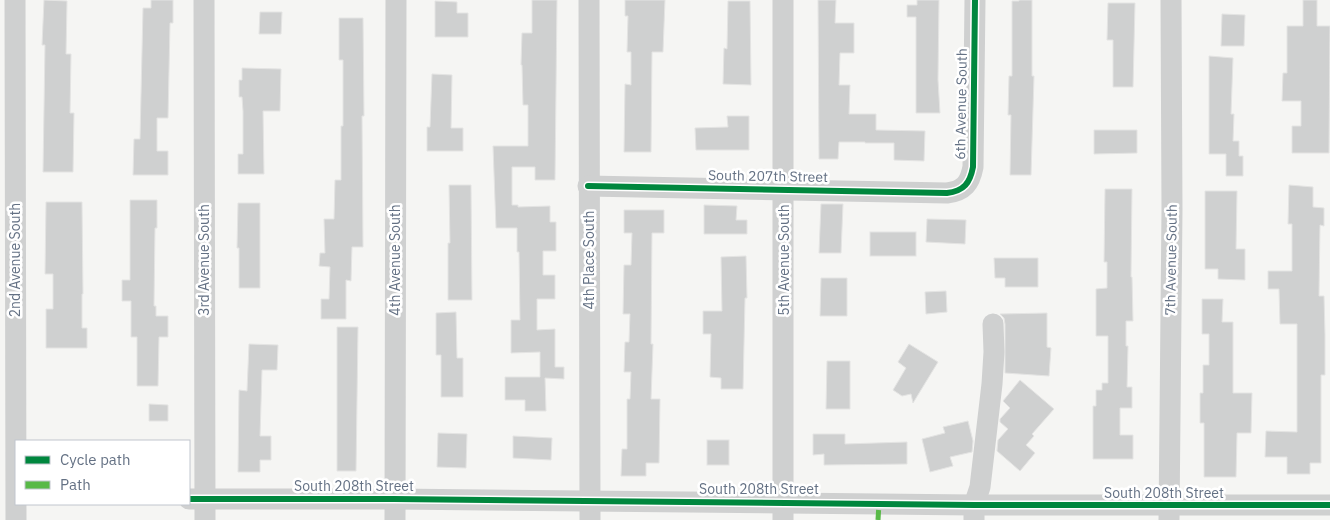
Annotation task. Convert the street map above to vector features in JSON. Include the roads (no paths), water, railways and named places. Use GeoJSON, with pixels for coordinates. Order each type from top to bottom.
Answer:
{"type":"FeatureCollection","features":[{"type":"Feature","properties":{"kind":"street","name":"2nd Avenue South"},"geometry":{"type":"LineString","coordinates":[[15,0],[16,440]]}},
{"type":"Feature","properties":{"kind":"street","name":"3rd Avenue South"},"geometry":{"type":"LineString","coordinates":[[204,0],[197,499],[205,520]]}},
{"type":"Feature","properties":{"kind":"street","name":"4th Avenue South"},"geometry":{"type":"LineString","coordinates":[[395,520],[396,0]]}},
{"type":"Feature","properties":{"kind":"street","name":"4th Place South"},"geometry":{"type":"LineString","coordinates":[[589,0],[590,510]]}},
{"type":"Feature","properties":{"kind":"street","name":"5th Avenue South"},"geometry":{"type":"LineString","coordinates":[[782,0],[784,189],[783,511]]}},
{"type":"Feature","properties":{"kind":"street","name":"6th Avenue South"},"geometry":{"type":"LineString","coordinates":[[947,193],[956,192],[970,180],[973,167],[975,0]]}},
{"type":"Feature","properties":{"kind":"street","name":"7th Avenue South"},"geometry":{"type":"LineString","coordinates":[[1168,513],[1172,209],[1171,0]]}},
{"type":"Feature","properties":{"kind":"street","name":"South 207th Street"},"geometry":{"type":"LineString","coordinates":[[588,186],[947,193]]}},
{"type":"Feature","properties":{"kind":"street"},"geometry":{"type":"LineString","coordinates":[[974,512],[980,487],[992,384],[993,324]]}},
{"type":"Feature","properties":{"kind":"street"},"geometry":{"type":"LineString","coordinates":[[0,498],[15,498]]}},
{"type":"Feature","properties":{"kind":"street","name":"South 208th Street"},"geometry":{"type":"LineString","coordinates":[[197,499],[394,499],[590,510],[1267,513],[1330,505]]}},
{"type":"Feature","properties":{"kind":"street","name":"2nd Avenue South"},"geometry":{"type":"LineString","coordinates":[[16,505],[16,520]]}}]}
